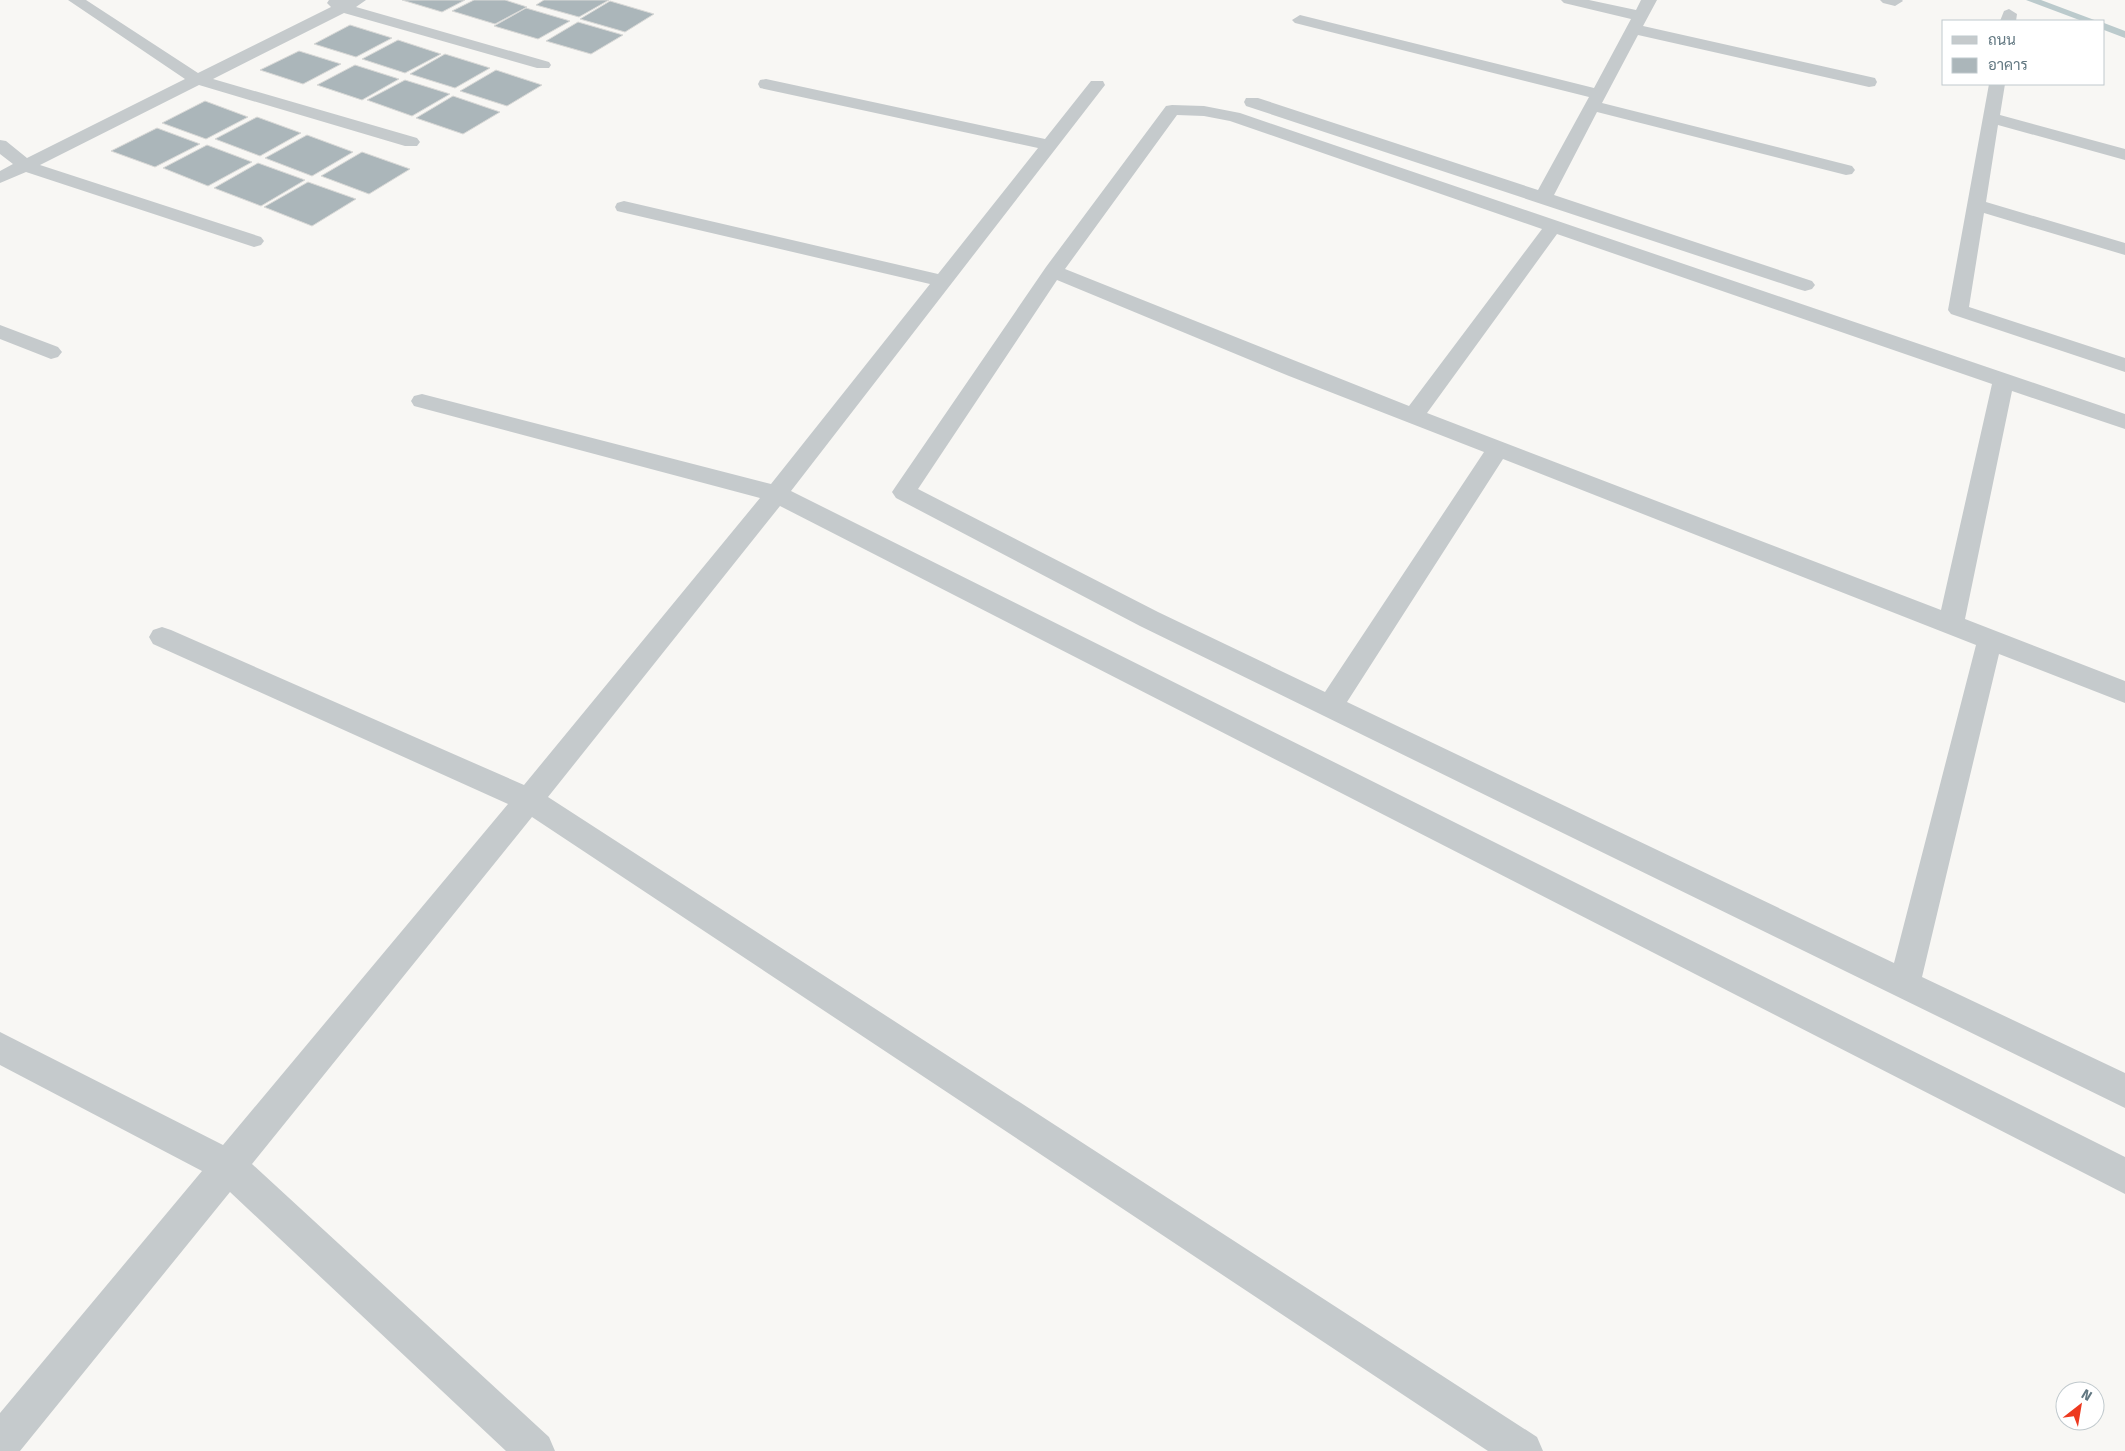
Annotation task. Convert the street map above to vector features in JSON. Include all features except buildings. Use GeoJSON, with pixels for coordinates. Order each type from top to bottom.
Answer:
{"type":"FeatureCollection","features":[{"type":"Feature","properties":{"kind":"street"},"geometry":{"type":"LineString","coordinates":[[76,0],[196,79],[411,142]]}},
{"type":"Feature","properties":{"kind":"street"},"geometry":{"type":"LineString","coordinates":[[1569,0],[1637,23],[1869,82]]}},
{"type":"Feature","properties":{"kind":"street"},"geometry":{"type":"LineString","coordinates":[[1543,198],[1649,0]]}},
{"type":"Feature","properties":{"kind":"street"},"geometry":{"type":"LineString","coordinates":[[0,178],[344,2],[543,65]]}},
{"type":"Feature","properties":{"kind":"street"},"geometry":{"type":"LineString","coordinates":[[1300,20],[1846,170]]}},
{"type":"Feature","properties":{"kind":"street"},"geometry":{"type":"LineString","coordinates":[[766,84],[1049,145]]}},
{"type":"Feature","properties":{"kind":"street"},"geometry":{"type":"LineString","coordinates":[[0,1444],[529,800],[776,494],[1097,85]]}},
{"type":"Feature","properties":{"kind":"street"},"geometry":{"type":"LineString","coordinates":[[1997,85],[1958,310],[2125,365]]}},
{"type":"Feature","properties":{"kind":"street"},"geometry":{"type":"LineString","coordinates":[[1252,102],[1805,285]]}},
{"type":"Feature","properties":{"kind":"street"},"geometry":{"type":"LineString","coordinates":[[2125,422],[1234,117],[1204,112],[1172,110],[1053,271],[904,492],[1149,620],[2125,1091]]}},
{"type":"Feature","properties":{"kind":"street"},"geometry":{"type":"LineString","coordinates":[[1991,118],[2125,155]]}},
{"type":"Feature","properties":{"kind":"street"},"geometry":{"type":"LineString","coordinates":[[0,145],[26,166],[254,241]]}},
{"type":"Feature","properties":{"kind":"street"},"geometry":{"type":"LineString","coordinates":[[1976,205],[2125,250]]}},
{"type":"Feature","properties":{"kind":"street"},"geometry":{"type":"LineString","coordinates":[[624,207],[942,281]]}},
{"type":"Feature","properties":{"kind":"street"},"geometry":{"type":"LineString","coordinates":[[1414,416],[1553,227]]}},
{"type":"Feature","properties":{"kind":"street"},"geometry":{"type":"LineString","coordinates":[[1053,271],[1498,449],[2125,692]]}},
{"type":"Feature","properties":{"kind":"street"},"geometry":{"type":"LineString","coordinates":[[0,331],[51,352]]}},
{"type":"Feature","properties":{"kind":"street"},"geometry":{"type":"LineString","coordinates":[[1950,624],[2003,381]]}},
{"type":"Feature","properties":{"kind":"street"},"geometry":{"type":"LineString","coordinates":[[422,401],[776,494],[2125,1176]]}},
{"type":"Feature","properties":{"kind":"street"},"geometry":{"type":"LineString","coordinates":[[1330,707],[1498,449]]}},
{"type":"Feature","properties":{"kind":"street"},"geometry":{"type":"LineString","coordinates":[[162,637],[529,800],[1523,1451]]}},
{"type":"Feature","properties":{"kind":"street"},"geometry":{"type":"LineString","coordinates":[[1904,985],[1990,640]]}},
{"type":"Feature","properties":{"kind":"street"},"geometry":{"type":"LineString","coordinates":[[0,1048],[228,1167],[535,1451]]}},
{"type":"Feature","properties":{"kind":"waterway"},"geometry":{"type":"LineString","coordinates":[[2031,0],[2089,20]]}},
{"type":"Feature","properties":{"kind":"waterway"},"geometry":{"type":"LineString","coordinates":[[2105,26],[2125,35]]}}]}
